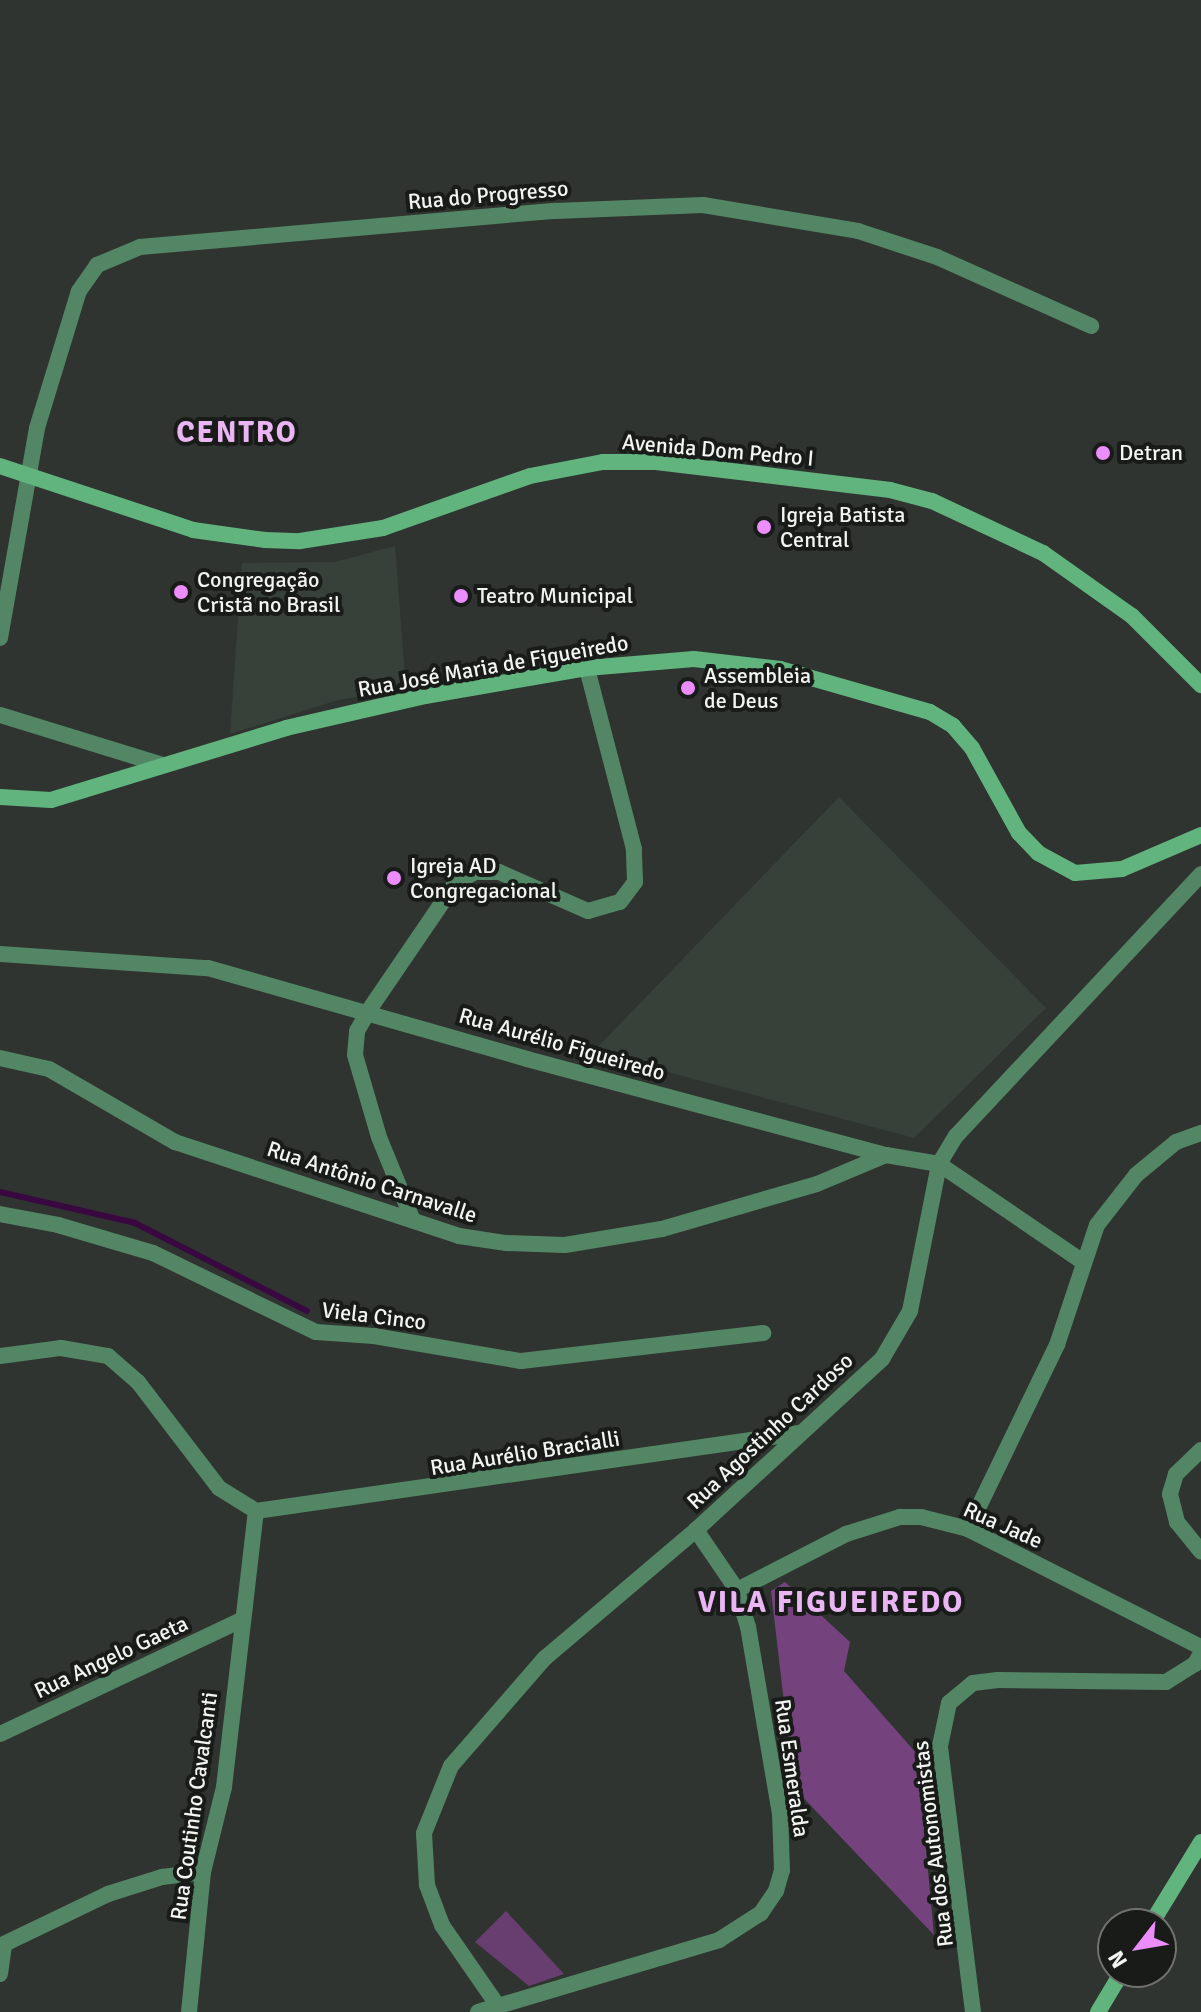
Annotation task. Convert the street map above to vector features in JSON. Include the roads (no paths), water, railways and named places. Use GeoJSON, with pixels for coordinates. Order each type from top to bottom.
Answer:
{"type":"FeatureCollection","features":[{"type":"Feature","properties":{"kind":"main road","name":"Avenida Dom Pedro I"},"geometry":{"type":"LineString","coordinates":[[0,466],[193,530],[300,541],[383,528],[530,476],[603,462],[656,462],[890,490],[932,501],[1043,553],[1132,616],[1201,685]]}},
{"type":"Feature","properties":{"kind":"main road","name":"Rua José Maria de Figueiredo"},"geometry":{"type":"LineString","coordinates":[[0,797],[51,800],[339,715],[587,668],[694,659],[780,669],[930,712],[953,726],[972,748],[1019,833],[1038,853],[1075,873],[1122,869],[1201,835]]}},
{"type":"Feature","properties":{"kind":"main road"},"geometry":{"type":"LineString","coordinates":[[1161,1908],[1201,1842]]}},
{"type":"Feature","properties":{"kind":"main road"},"geometry":{"type":"LineString","coordinates":[[1098,2012],[1112,1988]]}},
{"type":"Feature","properties":{"kind":"street","name":"Rua do Progresso"},"geometry":{"type":"LineString","coordinates":[[0,638],[27,477],[79,291],[97,265],[140,247],[555,211],[703,205],[858,231],[937,257],[1091,326]]}},
{"type":"Feature","properties":{"kind":"street"},"geometry":{"type":"LineString","coordinates":[[412,1218],[379,1137],[355,1055],[357,1031],[369,1010],[455,884],[475,872],[499,872],[588,911],[606,909],[630,894],[634,849],[587,668]]}},
{"type":"Feature","properties":{"kind":"street"},"geometry":{"type":"LineString","coordinates":[[0,715],[163,765]]}},
{"type":"Feature","properties":{"kind":"street","name":"Rua Agostinho Cardoso"},"geometry":{"type":"LineString","coordinates":[[498,2006],[442,1925],[427,1885],[422,1855],[436,1796],[451,1766],[545,1658],[696,1530],[882,1359],[899,1334],[919,1274],[939,1164],[965,1126],[1201,874]]}},
{"type":"Feature","properties":{"kind":"street","name":"Rua Aurélio Figueiredo"},"geometry":{"type":"LineString","coordinates":[[0,954],[177,962],[369,1010],[527,1059],[886,1155],[939,1164],[1083,1262]]}},
{"type":"Feature","properties":{"kind":"street","name":"Rua Antônio Carnavalle"},"geometry":{"type":"LineString","coordinates":[[0,1058],[49,1069],[175,1142],[459,1236],[506,1243],[607,1239],[740,1208],[886,1155]]}},
{"type":"Feature","properties":{"kind":"street"},"geometry":{"type":"LineString","coordinates":[[968,1529],[1057,1345],[1083,1262],[1112,1201],[1176,1142],[1201,1133]]}},
{"type":"Feature","properties":{"kind":"street","name":"Viela Cinco"},"geometry":{"type":"LineString","coordinates":[[0,1214],[58,1225],[153,1253],[316,1332],[374,1336],[521,1361],[763,1333]]}},
{"type":"Feature","properties":{"kind":"street"},"geometry":{"type":"LineString","coordinates":[[0,1356],[61,1348],[108,1356],[138,1382],[219,1488],[256,1511]]}},
{"type":"Feature","properties":{"kind":"street","name":"Rua Aurélio Bracialli"},"geometry":{"type":"LineString","coordinates":[[256,1511],[801,1432]]}},
{"type":"Feature","properties":{"kind":"street"},"geometry":{"type":"LineString","coordinates":[[1201,1450],[1176,1474],[1170,1494],[1177,1522],[1201,1552]]}},
{"type":"Feature","properties":{"kind":"street","name":"Rua Coutinho Cavalcanti"},"geometry":{"type":"LineString","coordinates":[[189,2012],[203,1872],[224,1787],[256,1511]]}},
{"type":"Feature","properties":{"kind":"street","name":"Rua Jade"},"geometry":{"type":"LineString","coordinates":[[737,1590],[877,1523],[921,1517],[968,1529],[1201,1647]]}},
{"type":"Feature","properties":{"kind":"street","name":"Rua Esmeralda"},"geometry":{"type":"LineString","coordinates":[[478,2012],[719,1940],[761,1913],[776,1891],[782,1870],[780,1814],[748,1627],[737,1590],[696,1530]]}},
{"type":"Feature","properties":{"kind":"street","name":"Rua Angelo Gaeta"},"geometry":{"type":"LineString","coordinates":[[0,1734],[241,1620]]}},
{"type":"Feature","properties":{"kind":"street","name":"Rua dos Autonomistas"},"geometry":{"type":"LineString","coordinates":[[973,2012],[940,1746],[949,1703],[973,1683],[998,1680],[1166,1682],[1195,1664],[1201,1653]]}},
{"type":"Feature","properties":{"kind":"street"},"geometry":{"type":"LineString","coordinates":[[0,1974],[2,1946],[108,1894],[162,1877],[203,1872]]}},
{"type":"Feature","properties":{"kind":"waterway"},"geometry":{"type":"LineString","coordinates":[[0,1192],[135,1223],[307,1311]]}},
{"type":"Feature","properties":{"kind":"place","name":"Detran"},"geometry":{"type":"Point","coordinates":[1103,453]}},
{"type":"Feature","properties":{"kind":"place","name":"Igreja Batista Central"},"geometry":{"type":"Point","coordinates":[764,527]}},
{"type":"Feature","properties":{"kind":"place","name":"Congregação Cristã no Brasil"},"geometry":{"type":"Point","coordinates":[181,592]}},
{"type":"Feature","properties":{"kind":"place","name":"Teatro Municipal"},"geometry":{"type":"Point","coordinates":[461,596]}},
{"type":"Feature","properties":{"kind":"place","name":"Assembleia de Deus"},"geometry":{"type":"Point","coordinates":[688,688]}},
{"type":"Feature","properties":{"kind":"place","name":"Igreja AD Congregacional"},"geometry":{"type":"Point","coordinates":[394,878]}},
{"type":"Feature","properties":{"kind":"district","name":"CENTRO"},"geometry":{"type":"Point","coordinates":[237,433]}},
{"type":"Feature","properties":{"kind":"district","name":"VILA FIGUEIREDO"},"geometry":{"type":"Point","coordinates":[831,1603]}}]}
